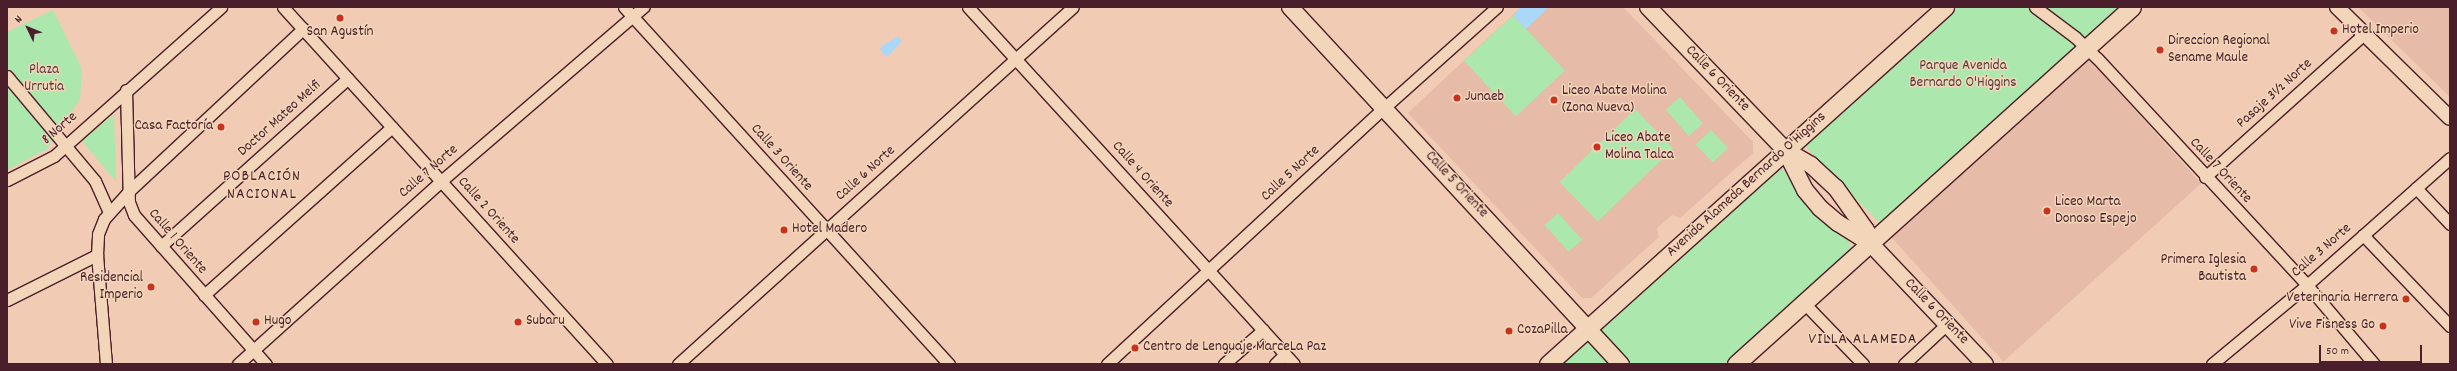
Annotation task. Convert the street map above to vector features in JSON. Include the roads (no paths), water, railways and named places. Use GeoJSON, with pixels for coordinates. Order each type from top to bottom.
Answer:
{"type":"FeatureCollection","features":[{"type":"Feature","properties":{"kind":"main road","name":"Calle 5 Oriente"},"geometry":{"type":"LineString","coordinates":[[1290,7],[1385,107],[1621,364]]}},
{"type":"Feature","properties":{"kind":"main road","name":"Calle 6 Oriente"},"geometry":{"type":"LineString","coordinates":[[1648,7],[1785,150],[1811,165],[1836,188],[1866,230],[1870,243]]}},
{"type":"Feature","properties":{"kind":"main road","name":"Avenida Alameda Bernardo O'Higgins"},"geometry":{"type":"LineString","coordinates":[[1548,364],[1945,7]]}},
{"type":"Feature","properties":{"kind":"main road"},"geometry":{"type":"LineString","coordinates":[[1736,364],[2132,7]]}},
{"type":"Feature","properties":{"kind":"main road","name":"Calle 6 Oriente"},"geometry":{"type":"LineString","coordinates":[[1785,150],[1805,190],[1820,208],[1838,223],[1870,243],[1985,364]]}},
{"type":"Feature","properties":{"kind":"street","name":"8 Norte"},"geometry":{"type":"LineString","coordinates":[[7,180],[54,156],[126,90],[221,7]]}},
{"type":"Feature","properties":{"kind":"street","name":"Calle 2 Oriente"},"geometry":{"type":"LineString","coordinates":[[283,7],[607,364]]}},
{"type":"Feature","properties":{"kind":"street","name":"Calle 3 Oriente"},"geometry":{"type":"LineString","coordinates":[[624,7],[948,364]]}},
{"type":"Feature","properties":{"kind":"street","name":"Calle 7 Norte"},"geometry":{"type":"LineString","coordinates":[[238,364],[441,181],[643,7]]}},
{"type":"Feature","properties":{"kind":"street","name":"Calle 4 Oriente"},"geometry":{"type":"LineString","coordinates":[[968,7],[1294,364]]}},
{"type":"Feature","properties":{"kind":"street","name":"Calle 6 Norte"},"geometry":{"type":"LineString","coordinates":[[678,364],[1073,7]]}},
{"type":"Feature","properties":{"kind":"street","name":"Calle 5 Norte"},"geometry":{"type":"LineString","coordinates":[[1107,364],[1385,107],[1498,7]]}},
{"type":"Feature","properties":{"kind":"street","name":"Calle 7 Oriente"},"geometry":{"type":"LineString","coordinates":[[2035,7],[2086,48],[2307,285],[2374,364]]}},
{"type":"Feature","properties":{"kind":"street"},"geometry":{"type":"LineString","coordinates":[[2337,7],[2450,118]]}},
{"type":"Feature","properties":{"kind":"street"},"geometry":{"type":"LineString","coordinates":[[106,364],[97,255],[100,227],[109,212],[129,191],[303,29]]}},
{"type":"Feature","properties":{"kind":"street","name":"Pasaje 3½ Norte"},"geometry":{"type":"LineString","coordinates":[[2205,177],[2364,34]]}},
{"type":"Feature","properties":{"kind":"street"},"geometry":{"type":"LineString","coordinates":[[7,76],[95,181],[109,212]]}},
{"type":"Feature","properties":{"kind":"street","name":"Doctor Mateo Melfi"},"geometry":{"type":"LineString","coordinates":[[161,246],[348,78]]}},
{"type":"Feature","properties":{"kind":"street","name":"Calle 1 Oriente"},"geometry":{"type":"LineString","coordinates":[[126,90],[129,202],[134,215],[266,364]]}},
{"type":"Feature","properties":{"kind":"street"},"geometry":{"type":"LineString","coordinates":[[204,295],[392,128]]}},
{"type":"Feature","properties":{"kind":"street","name":"Calle 3 Norte"},"geometry":{"type":"LineString","coordinates":[[2212,364],[2307,285],[2450,158]]}},
{"type":"Feature","properties":{"kind":"street"},"geometry":{"type":"LineString","coordinates":[[2416,188],[2450,224]]}},
{"type":"Feature","properties":{"kind":"street"},"geometry":{"type":"LineString","coordinates":[[2363,235],[2450,326]]}},
{"type":"Feature","properties":{"kind":"street"},"geometry":{"type":"LineString","coordinates":[[7,300],[97,255]]}},
{"type":"Feature","properties":{"kind":"street"},"geometry":{"type":"LineString","coordinates":[[1804,303],[1863,364]]}},
{"type":"Feature","properties":{"kind":"street"},"geometry":{"type":"LineString","coordinates":[[1904,364],[1947,324]]}},
{"type":"Feature","properties":{"kind":"street"},"geometry":{"type":"LineString","coordinates":[[1224,364],[1263,330]]}},
{"type":"Feature","properties":{"kind":"street"},"geometry":{"type":"LineString","coordinates":[[1274,364],[1285,354]]}},
{"type":"Feature","properties":{"kind":"water"},"geometry":{"type":"Polygon","coordinates":[[[1521,7],[1549,7],[1526,29],[1513,15],[1521,7]]]}},
{"type":"Feature","properties":{"kind":"water"},"geometry":{"type":"Polygon","coordinates":[[[898,36],[902,41],[888,56],[884,55],[880,49],[882,46],[898,36]]]}},
{"type":"Feature","properties":{"kind":"place","name":"San Agustín"},"geometry":{"type":"Point","coordinates":[340,18]}},
{"type":"Feature","properties":{"kind":"place","name":"Hotel Imperio"},"geometry":{"type":"Point","coordinates":[2334,31]}},
{"type":"Feature","properties":{"kind":"place","name":"Direccion Regional Sename Maule"},"geometry":{"type":"Point","coordinates":[2160,50]}},
{"type":"Feature","properties":{"kind":"place","name":"Junaeb"},"geometry":{"type":"Point","coordinates":[1457,98]}},
{"type":"Feature","properties":{"kind":"place","name":"Liceo Abate Molina (Zona Nueva)"},"geometry":{"type":"Point","coordinates":[1554,100]}},
{"type":"Feature","properties":{"kind":"place","name":"Casa Factoría"},"geometry":{"type":"Point","coordinates":[221,127]}},
{"type":"Feature","properties":{"kind":"place","name":"Liceo Abate Molina Talca"},"geometry":{"type":"Point","coordinates":[1597,147]}},
{"type":"Feature","properties":{"kind":"place","name":"Liceo Marta Donoso Espejo"},"geometry":{"type":"Point","coordinates":[2047,211]}},
{"type":"Feature","properties":{"kind":"place","name":"Hotel Madero"},"geometry":{"type":"Point","coordinates":[784,230]}},
{"type":"Feature","properties":{"kind":"place","name":"Primera Iglesia Bautista"},"geometry":{"type":"Point","coordinates":[2254,269]}},
{"type":"Feature","properties":{"kind":"place","name":"Residencial Imperio"},"geometry":{"type":"Point","coordinates":[151,287]}},
{"type":"Feature","properties":{"kind":"place","name":"Veterinaria Herrera"},"geometry":{"type":"Point","coordinates":[2406,299]}},
{"type":"Feature","properties":{"kind":"place","name":"Hugo"},"geometry":{"type":"Point","coordinates":[256,322]}},
{"type":"Feature","properties":{"kind":"place","name":"Subaru"},"geometry":{"type":"Point","coordinates":[518,322]}},
{"type":"Feature","properties":{"kind":"place","name":"Vive Fisness Go"},"geometry":{"type":"Point","coordinates":[2383,326]}},
{"type":"Feature","properties":{"kind":"place","name":"CozaPilla"},"geometry":{"type":"Point","coordinates":[1509,331]}},
{"type":"Feature","properties":{"kind":"place","name":"Centro de Lenguaje MarceLa Paz"},"geometry":{"type":"Point","coordinates":[1135,348]}},
{"type":"Feature","properties":{"kind":"district","name":"POBLACIÓN NACIONAL"},"geometry":{"type":"Point","coordinates":[262,186]}},
{"type":"Feature","properties":{"kind":"district","name":"VILLA ALAMEDA"},"geometry":{"type":"Point","coordinates":[1863,340]}},
{"type":"Feature","properties":{"kind":"park label","name":"Parque Avenida Bernardo O'Higgins"},"geometry":{"type":"Point","coordinates":[1963,74]}},
{"type":"Feature","properties":{"kind":"park label","name":"Plaza Urrutia"},"geometry":{"type":"Point","coordinates":[44,78]}}]}
